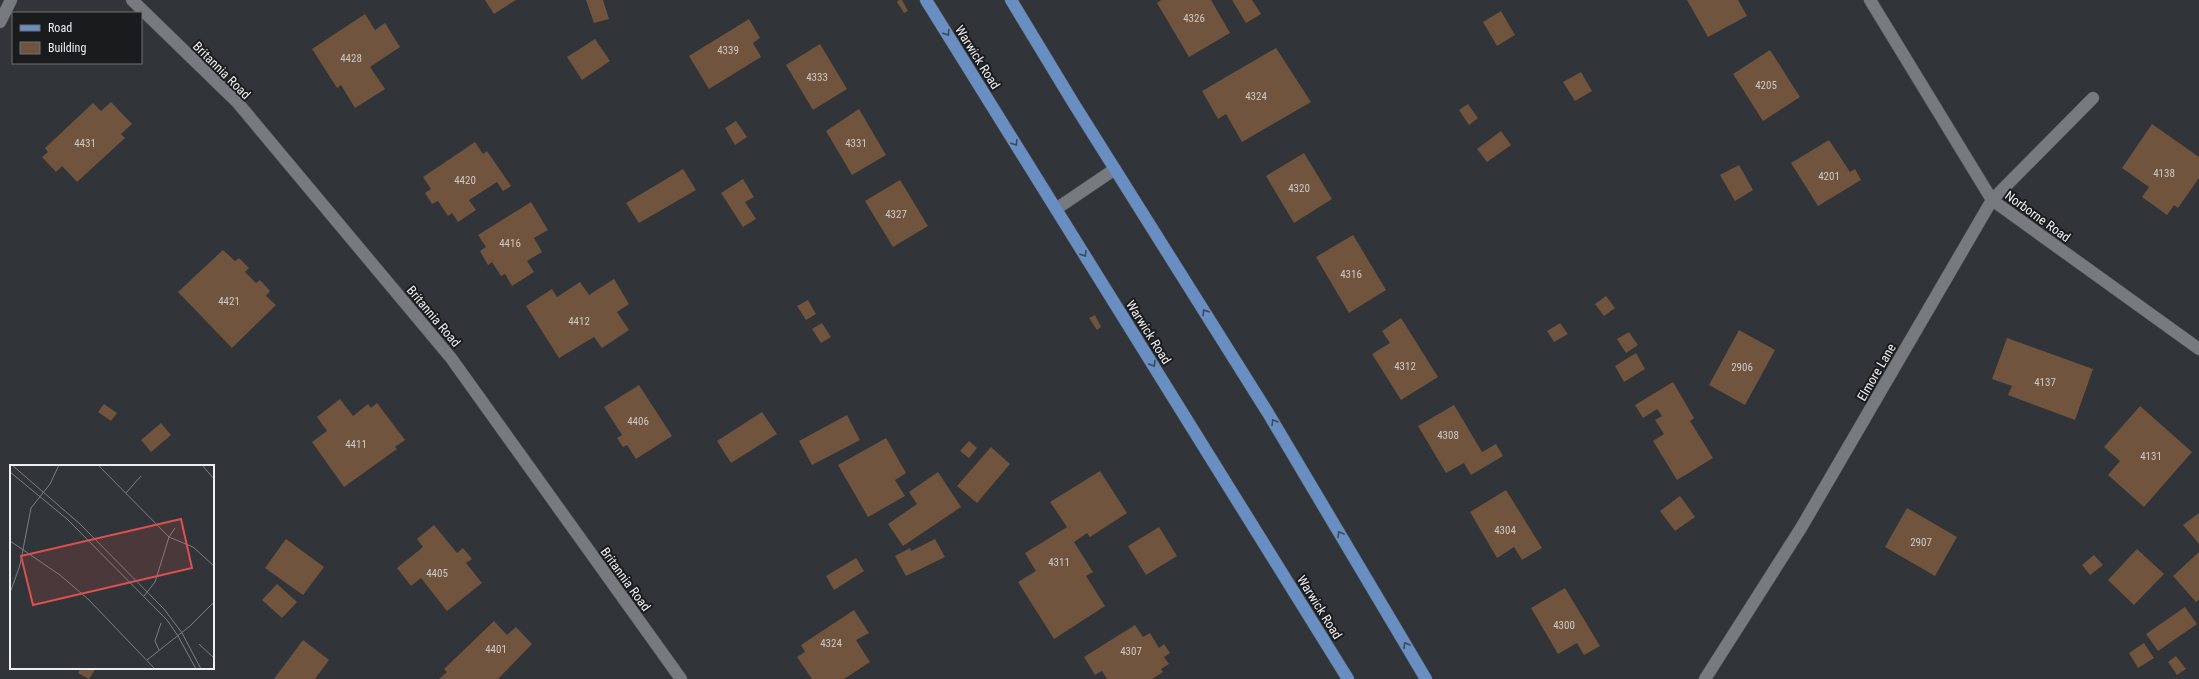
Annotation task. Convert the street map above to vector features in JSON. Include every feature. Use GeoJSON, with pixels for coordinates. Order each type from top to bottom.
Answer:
{"type":"FeatureCollection","features":[{"type":"Feature","properties":{"kind":"main road","name":"Warwick Road"},"geometry":{"type":"LineString","coordinates":[[926,0],[1348,679]]}},
{"type":"Feature","properties":{"kind":"main road"},"geometry":{"type":"LineString","coordinates":[[1011,0],[1268,413],[1426,679]]}},
{"type":"Feature","properties":{"kind":"street"},"geometry":{"type":"LineString","coordinates":[[0,22],[11,0]]}},
{"type":"Feature","properties":{"kind":"street","name":"Britannia Road"},"geometry":{"type":"LineString","coordinates":[[132,0],[236,102],[451,358],[681,679]]}},
{"type":"Feature","properties":{"kind":"street","name":"Norborne Road"},"geometry":{"type":"LineString","coordinates":[[1870,0],[1992,200],[2199,349]]}},
{"type":"Feature","properties":{"kind":"street","name":"Elmore Lane"},"geometry":{"type":"LineString","coordinates":[[1705,679],[1801,528],[1992,200],[2093,98]]}},
{"type":"Feature","properties":{"kind":"street"},"geometry":{"type":"LineString","coordinates":[[1056,209],[1115,169]]}},
{"type":"Feature","properties":{"kind":"building"},"geometry":{"type":"Polygon","coordinates":[[[485,0],[516,0],[494,14],[485,0]]]}},
{"type":"Feature","properties":{"kind":"building"},"geometry":{"type":"Polygon","coordinates":[[[586,0],[603,0],[609,19],[594,23],[586,0]]]}},
{"type":"Feature","properties":{"kind":"building"},"geometry":{"type":"Polygon","coordinates":[[[902,0],[908,11],[904,13],[897,2],[902,0]]]}},
{"type":"Feature","properties":{"kind":"building"},"geometry":{"type":"Polygon","coordinates":[[[1161,0],[1211,0],[1230,33],[1189,57],[1157,3],[1161,0]]]}},
{"type":"Feature","properties":{"kind":"building"},"geometry":{"type":"Polygon","coordinates":[[[1232,0],[1252,0],[1261,14],[1246,23],[1232,0]]]}},
{"type":"Feature","properties":{"kind":"building"},"geometry":{"type":"Polygon","coordinates":[[[1687,0],[1738,0],[1747,16],[1708,37],[1687,0]]]}},
{"type":"Feature","properties":{"kind":"building"},"geometry":{"type":"Polygon","coordinates":[[[1501,11],[1515,35],[1497,46],[1483,22],[1501,11]]]}},
{"type":"Feature","properties":{"kind":"building"},"geometry":{"type":"Polygon","coordinates":[[[365,14],[375,30],[385,23],[400,47],[370,67],[385,89],[355,108],[341,85],[337,88],[312,49],[365,14]]]}},
{"type":"Feature","properties":{"kind":"building"},"geometry":{"type":"Polygon","coordinates":[[[749,19],[760,38],[753,43],[761,57],[709,89],[689,56],[749,19]]]}},
{"type":"Feature","properties":{"kind":"building"},"geometry":{"type":"Polygon","coordinates":[[[595,39],[610,61],[582,80],[567,57],[595,39]]]}},
{"type":"Feature","properties":{"kind":"building"},"geometry":{"type":"Polygon","coordinates":[[[820,44],[847,89],[813,110],[786,65],[820,44]]]}},
{"type":"Feature","properties":{"kind":"building"},"geometry":{"type":"Polygon","coordinates":[[[1276,48],[1311,102],[1242,142],[1226,114],[1218,119],[1202,91],[1276,48]]]}},
{"type":"Feature","properties":{"kind":"building"},"geometry":{"type":"Polygon","coordinates":[[[1770,50],[1800,97],[1763,121],[1733,74],[1770,50]]]}},
{"type":"Feature","properties":{"kind":"building"},"geometry":{"type":"Polygon","coordinates":[[[1581,72],[1592,91],[1575,101],[1563,82],[1581,72]]]}},
{"type":"Feature","properties":{"kind":"building"},"geometry":{"type":"Polygon","coordinates":[[[111,102],[132,124],[121,134],[125,138],[77,182],[62,166],[56,172],[42,157],[48,152],[45,148],[93,103],[101,111],[111,102]]]}},
{"type":"Feature","properties":{"kind":"building"},"geometry":{"type":"Polygon","coordinates":[[[1468,104],[1478,118],[1469,125],[1459,110],[1468,104]]]}},
{"type":"Feature","properties":{"kind":"building"},"geometry":{"type":"Polygon","coordinates":[[[859,109],[886,155],[852,175],[826,131],[859,109]]]}},
{"type":"Feature","properties":{"kind":"building"},"geometry":{"type":"Polygon","coordinates":[[[736,121],[747,137],[735,145],[725,128],[736,121]]]}},
{"type":"Feature","properties":{"kind":"building"},"geometry":{"type":"Polygon","coordinates":[[[2152,124],[2199,157],[2199,178],[2178,208],[2174,205],[2167,215],[2142,197],[2149,187],[2122,168],[2152,124]]]}},
{"type":"Feature","properties":{"kind":"building"},"geometry":{"type":"Polygon","coordinates":[[[1501,131],[1511,145],[1487,162],[1477,149],[1501,131]]]}},
{"type":"Feature","properties":{"kind":"building"},"geometry":{"type":"Polygon","coordinates":[[[1829,140],[1850,172],[1855,169],[1861,180],[1818,206],[1791,163],[1829,140]]]}},
{"type":"Feature","properties":{"kind":"building"},"geometry":{"type":"Polygon","coordinates":[[[475,142],[483,154],[487,151],[511,186],[503,191],[497,182],[469,200],[476,210],[458,222],[452,213],[448,216],[438,201],[432,204],[425,193],[431,189],[423,177],[475,142]]]}},
{"type":"Feature","properties":{"kind":"building"},"geometry":{"type":"Polygon","coordinates":[[[1304,153],[1332,199],[1294,223],[1266,176],[1304,153]]]}},
{"type":"Feature","properties":{"kind":"building"},"geometry":{"type":"Polygon","coordinates":[[[1739,165],[1753,190],[1735,201],[1720,175],[1739,165]]]}},
{"type":"Feature","properties":{"kind":"building"},"geometry":{"type":"Polygon","coordinates":[[[683,169],[696,190],[639,223],[626,203],[683,169]]]}},
{"type":"Feature","properties":{"kind":"building"},"geometry":{"type":"Polygon","coordinates":[[[743,179],[754,197],[745,202],[756,219],[743,227],[721,193],[743,179]]]}},
{"type":"Feature","properties":{"kind":"building"},"geometry":{"type":"Polygon","coordinates":[[[900,180],[928,226],[893,247],[865,201],[900,180]]]}},
{"type":"Feature","properties":{"kind":"building"},"geometry":{"type":"Polygon","coordinates":[[[531,202],[548,230],[534,238],[542,252],[527,261],[534,272],[512,286],[505,274],[501,276],[492,262],[488,265],[480,251],[486,247],[478,235],[531,202]]]}},
{"type":"Feature","properties":{"kind":"building"},"geometry":{"type":"Polygon","coordinates":[[[1353,235],[1386,290],[1349,313],[1316,257],[1353,235]]]}},
{"type":"Feature","properties":{"kind":"building"},"geometry":{"type":"Polygon","coordinates":[[[223,250],[235,261],[239,258],[249,268],[245,272],[256,283],[260,280],[270,291],[266,296],[276,305],[232,348],[178,292],[223,250]]]}},
{"type":"Feature","properties":{"kind":"building"},"geometry":{"type":"Polygon","coordinates":[[[614,279],[629,304],[617,312],[629,330],[602,348],[594,337],[559,358],[526,306],[552,289],[557,297],[580,282],[589,295],[614,279]]]}},
{"type":"Feature","properties":{"kind":"building"},"geometry":{"type":"Polygon","coordinates":[[[1606,296],[1615,308],[1604,316],[1595,304],[1606,296]]]}},
{"type":"Feature","properties":{"kind":"building"},"geometry":{"type":"Polygon","coordinates":[[[808,300],[816,314],[806,320],[797,306],[808,300]]]}},
{"type":"Feature","properties":{"kind":"building"},"geometry":{"type":"Polygon","coordinates":[[[1095,315],[1101,327],[1097,330],[1089,318],[1095,315]]]}},
{"type":"Feature","properties":{"kind":"building"},"geometry":{"type":"Polygon","coordinates":[[[1401,318],[1438,377],[1401,400],[1372,354],[1390,343],[1382,331],[1401,318]]]}},
{"type":"Feature","properties":{"kind":"building"},"geometry":{"type":"Polygon","coordinates":[[[822,323],[831,337],[821,343],[812,329],[822,323]]]}},
{"type":"Feature","properties":{"kind":"building"},"geometry":{"type":"Polygon","coordinates":[[[1560,323],[1568,334],[1554,342],[1547,331],[1560,323]]]}},
{"type":"Feature","properties":{"kind":"building"},"geometry":{"type":"Polygon","coordinates":[[[1739,330],[1775,350],[1745,405],[1709,385],[1739,330]]]}},
{"type":"Feature","properties":{"kind":"building"},"geometry":{"type":"Polygon","coordinates":[[[1629,332],[1638,345],[1626,353],[1617,339],[1629,332]]]}},
{"type":"Feature","properties":{"kind":"building"},"geometry":{"type":"Polygon","coordinates":[[[2007,338],[2093,369],[2075,420],[2008,395],[2012,386],[1992,379],[2007,338]]]}},
{"type":"Feature","properties":{"kind":"building"},"geometry":{"type":"Polygon","coordinates":[[[1636,353],[1645,369],[1624,382],[1615,366],[1636,353]]]}},
{"type":"Feature","properties":{"kind":"building"},"geometry":{"type":"Polygon","coordinates":[[[1673,382],[1694,418],[1690,421],[1713,458],[1677,480],[1653,441],[1664,434],[1655,420],[1662,416],[1657,409],[1643,418],[1635,405],[1673,382]]]}},
{"type":"Feature","properties":{"kind":"building"},"geometry":{"type":"Polygon","coordinates":[[[639,385],[672,436],[636,459],[627,445],[623,447],[617,438],[622,435],[604,407],[639,385]]]}},
{"type":"Feature","properties":{"kind":"building"},"geometry":{"type":"Polygon","coordinates":[[[340,399],[353,416],[368,404],[371,408],[377,403],[405,440],[395,447],[397,449],[344,487],[312,442],[327,431],[317,417],[340,399]]]}},
{"type":"Feature","properties":{"kind":"building"},"geometry":{"type":"Polygon","coordinates":[[[104,404],[117,413],[111,421],[98,412],[104,404]]]}},
{"type":"Feature","properties":{"kind":"building"},"geometry":{"type":"Polygon","coordinates":[[[1454,405],[1482,452],[1496,444],[1503,456],[1471,475],[1464,463],[1446,473],[1418,426],[1454,405]]]}},
{"type":"Feature","properties":{"kind":"building"},"geometry":{"type":"Polygon","coordinates":[[[2140,406],[2192,452],[2144,507],[2108,475],[2120,461],[2104,447],[2140,406]]]}},
{"type":"Feature","properties":{"kind":"building"},"geometry":{"type":"Polygon","coordinates":[[[762,412],[777,434],[731,463],[717,441],[762,412]]]}},
{"type":"Feature","properties":{"kind":"building"},"geometry":{"type":"Polygon","coordinates":[[[847,415],[860,440],[812,465],[799,441],[847,415]]]}},
{"type":"Feature","properties":{"kind":"building"},"geometry":{"type":"Polygon","coordinates":[[[161,423],[171,435],[151,452],[141,440],[161,423]]]}},
{"type":"Feature","properties":{"kind":"building"},"geometry":{"type":"Polygon","coordinates":[[[886,438],[906,473],[895,480],[905,496],[868,517],[838,465],[886,438]]]}},
{"type":"Feature","properties":{"kind":"building"},"geometry":{"type":"Polygon","coordinates":[[[969,441],[977,448],[969,458],[960,451],[969,441]]]}},
{"type":"Feature","properties":{"kind":"building"},"geometry":{"type":"Polygon","coordinates":[[[991,447],[1010,464],[977,503],[957,486],[991,447]]]}},
{"type":"Feature","properties":{"kind":"building"},"geometry":{"type":"Polygon","coordinates":[[[1100,471],[1127,513],[1090,537],[1087,533],[1074,542],[1093,572],[1086,576],[1105,606],[1054,639],[1018,582],[1036,571],[1025,553],[1067,527],[1050,502],[1100,471]]]}},
{"type":"Feature","properties":{"kind":"building"},"geometry":{"type":"Polygon","coordinates":[[[938,472],[961,507],[903,546],[888,524],[917,504],[909,492],[938,472]]]}},
{"type":"Feature","properties":{"kind":"building"},"geometry":{"type":"Polygon","coordinates":[[[1506,490],[1542,548],[1522,560],[1514,547],[1497,558],[1470,512],[1506,490]]]}},
{"type":"Feature","properties":{"kind":"building"},"geometry":{"type":"Polygon","coordinates":[[[1680,496],[1695,517],[1675,531],[1660,511],[1680,496]]]}},
{"type":"Feature","properties":{"kind":"building"},"geometry":{"type":"Polygon","coordinates":[[[1907,508],[1957,537],[1935,576],[1885,547],[1907,508]]]}},
{"type":"Feature","properties":{"kind":"building"},"geometry":{"type":"Polygon","coordinates":[[[2199,513],[2199,544],[2183,525],[2199,513]]]}},
{"type":"Feature","properties":{"kind":"building"},"geometry":{"type":"Polygon","coordinates":[[[434,525],[457,553],[463,548],[472,559],[466,563],[482,583],[447,611],[421,578],[411,586],[397,568],[423,547],[417,539],[434,525]]]}},
{"type":"Feature","properties":{"kind":"building"},"geometry":{"type":"Polygon","coordinates":[[[1159,527],[1177,556],[1146,575],[1128,546],[1159,527]]]}},
{"type":"Feature","properties":{"kind":"building"},"geometry":{"type":"Polygon","coordinates":[[[286,539],[324,567],[303,595],[265,568],[286,539]]]}},
{"type":"Feature","properties":{"kind":"building"},"geometry":{"type":"Polygon","coordinates":[[[935,539],[945,557],[906,576],[895,556],[910,548],[911,551],[935,539]]]}},
{"type":"Feature","properties":{"kind":"building"},"geometry":{"type":"Polygon","coordinates":[[[2137,549],[2164,574],[2134,605],[2108,580],[2137,549]]]}},
{"type":"Feature","properties":{"kind":"building"},"geometry":{"type":"Polygon","coordinates":[[[2199,552],[2199,600],[2196,602],[2173,576],[2199,552]]]}},
{"type":"Feature","properties":{"kind":"building"},"geometry":{"type":"Polygon","coordinates":[[[2094,555],[2103,565],[2090,575],[2082,565],[2094,555]]]}},
{"type":"Feature","properties":{"kind":"building"},"geometry":{"type":"Polygon","coordinates":[[[856,558],[864,571],[834,590],[826,576],[856,558]]]}},
{"type":"Feature","properties":{"kind":"building"},"geometry":{"type":"Polygon","coordinates":[[[277,584],[297,602],[282,618],[262,600],[277,584]]]}},
{"type":"Feature","properties":{"kind":"building"},"geometry":{"type":"Polygon","coordinates":[[[1565,588],[1600,646],[1584,655],[1577,643],[1558,654],[1531,608],[1565,588]]]}},
{"type":"Feature","properties":{"kind":"building"},"geometry":{"type":"Polygon","coordinates":[[[2185,607],[2197,624],[2158,651],[2146,634],[2185,607]]]}},
{"type":"Feature","properties":{"kind":"building"},"geometry":{"type":"Polygon","coordinates":[[[854,610],[869,633],[856,640],[870,662],[844,679],[812,679],[797,657],[805,652],[801,645],[854,610]]]}},
{"type":"Feature","properties":{"kind":"building"},"geometry":{"type":"Polygon","coordinates":[[[494,621],[507,635],[516,627],[532,644],[498,679],[439,679],[447,672],[444,669],[494,621]]]}},
{"type":"Feature","properties":{"kind":"building"},"geometry":{"type":"Polygon","coordinates":[[[1135,625],[1143,637],[1150,633],[1159,648],[1164,644],[1170,653],[1164,657],[1169,664],[1161,669],[1163,672],[1152,679],[1107,679],[1102,671],[1095,675],[1084,657],[1135,625]]]}},
{"type":"Feature","properties":{"kind":"building"},"geometry":{"type":"Polygon","coordinates":[[[303,640],[329,660],[315,679],[274,679],[303,640]]]}},
{"type":"Feature","properties":{"kind":"building"},"geometry":{"type":"Polygon","coordinates":[[[2144,643],[2154,658],[2138,668],[2129,653],[2144,643]]]}},
{"type":"Feature","properties":{"kind":"building"},"geometry":{"type":"Polygon","coordinates":[[[2176,656],[2186,669],[2177,675],[2168,662],[2176,656]]]}},
{"type":"Feature","properties":{"kind":"building"},"geometry":{"type":"Polygon","coordinates":[[[80,669],[95,669],[89,679],[78,673],[80,669]]]}}]}
